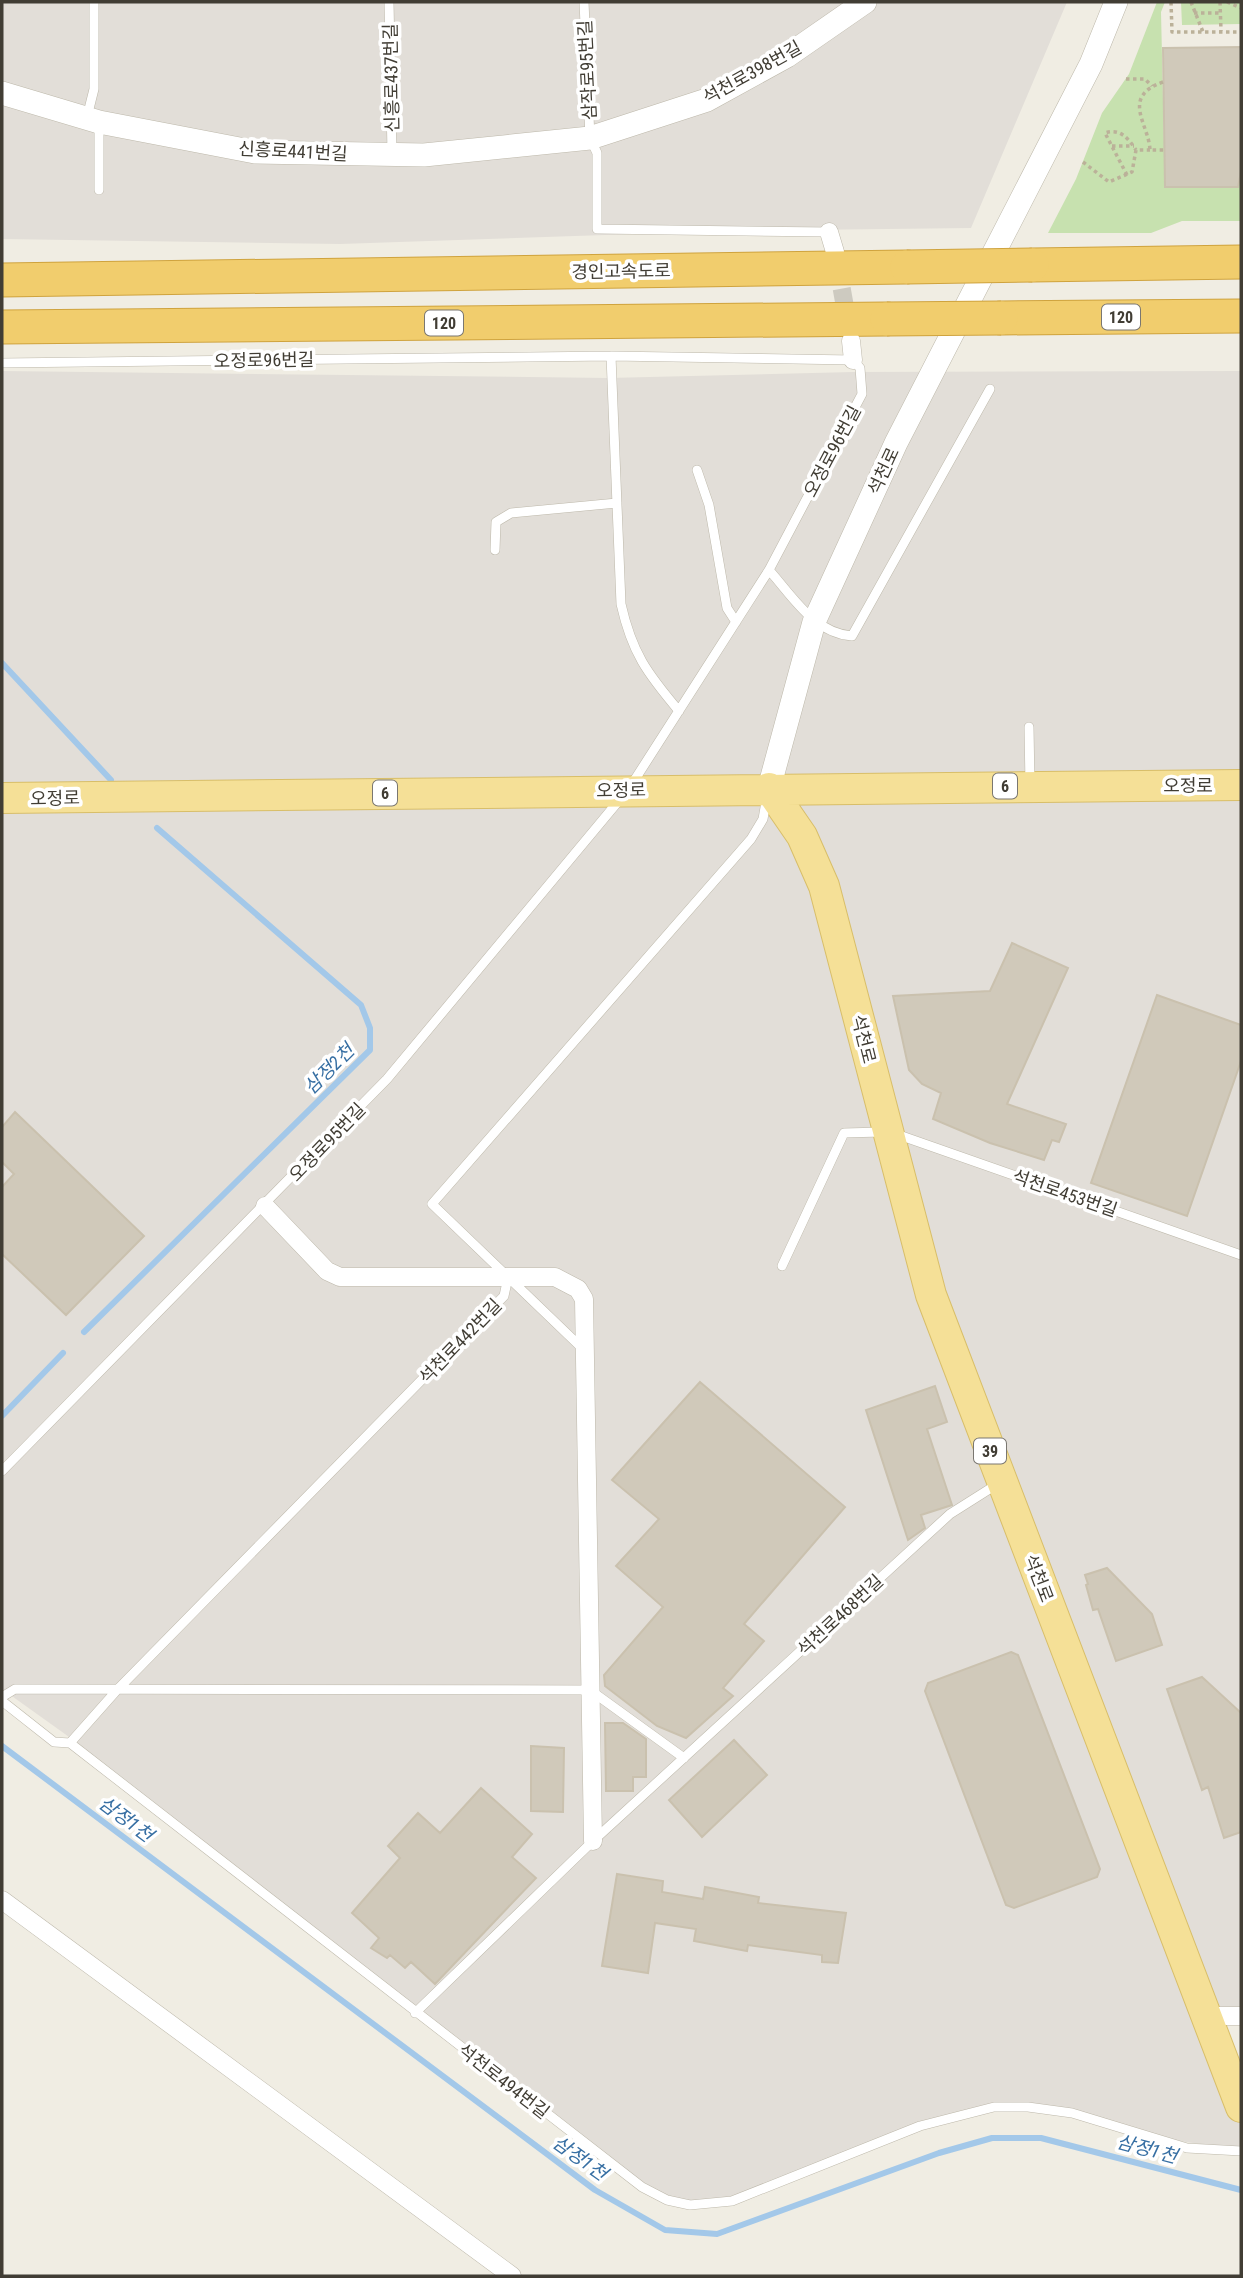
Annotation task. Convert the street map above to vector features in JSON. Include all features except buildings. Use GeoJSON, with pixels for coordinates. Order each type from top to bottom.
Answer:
{"type":"FeatureCollection","features":[{"type":"Feature","properties":{"kind":"highway","name":"경인고속도로"},"geometry":{"type":"LineString","coordinates":[[2,280],[1241,262]]}},
{"type":"Feature","properties":{"kind":"highway"},"geometry":{"type":"LineString","coordinates":[[2,266],[144,277]]}},
{"type":"Feature","properties":{"kind":"highway","name":"120"},"geometry":{"type":"LineString","coordinates":[[2,327],[1241,316]]}},
{"type":"Feature","properties":{"kind":"main road","name":"오정로"},"geometry":{"type":"LineString","coordinates":[[2,798],[1241,785]]}},
{"type":"Feature","properties":{"kind":"main road","name":"석천로"},"geometry":{"type":"LineString","coordinates":[[769,788],[802,836],[824,886],[930,1295],[1241,2107]]}},
{"type":"Feature","properties":{"kind":"street","name":"석천로398번길"},"geometry":{"type":"LineString","coordinates":[[590,138],[707,100],[787,56],[865,2]]}},
{"type":"Feature","properties":{"kind":"street","name":"석천로"},"geometry":{"type":"LineString","coordinates":[[769,788],[814,622],[896,443],[1091,64],[1116,2]]}},
{"type":"Feature","properties":{"kind":"street","name":"신흥로441번길"},"geometry":{"type":"LineString","coordinates":[[2,93],[93,120],[255,152],[424,155],[590,138]]}},
{"type":"Feature","properties":{"kind":"street"},"geometry":{"type":"LineString","coordinates":[[829,232],[835,252]]}},
{"type":"Feature","properties":{"kind":"street"},"geometry":{"type":"LineString","coordinates":[[851,341],[853,360]]}},
{"type":"Feature","properties":{"kind":"street"},"geometry":{"type":"LineString","coordinates":[[265,1206],[327,1271],[340,1277],[555,1277],[578,1289],[584,1299],[593,1841]]}},
{"type":"Feature","properties":{"kind":"street"},"geometry":{"type":"LineString","coordinates":[[2,1900],[512,2276]]}},
{"type":"Feature","properties":{"kind":"street"},"geometry":{"type":"LineString","coordinates":[[1206,2016],[1241,2016]]}},
{"type":"Feature","properties":{"kind":"lane"},"geometry":{"type":"LineString","coordinates":[[94,2],[93,120],[99,190]]}},
{"type":"Feature","properties":{"kind":"lane","name":"신흥로437번길"},"geometry":{"type":"LineString","coordinates":[[389,2],[393,154]]}},
{"type":"Feature","properties":{"kind":"lane","name":"삼작로95번길"},"geometry":{"type":"LineString","coordinates":[[583,2],[590,138],[597,153],[597,229],[829,232]]}},
{"type":"Feature","properties":{"kind":"lane"},"geometry":{"type":"LineString","coordinates":[[611,356],[621,604],[628,636],[646,672],[679,711]]}},
{"type":"Feature","properties":{"kind":"lane","name":"오정로96번길"},"geometry":{"type":"LineString","coordinates":[[2,363],[611,356],[853,360],[860,368],[862,394],[769,570],[628,790]]}},
{"type":"Feature","properties":{"kind":"lane"},"geometry":{"type":"LineString","coordinates":[[769,570],[814,622],[840,635],[852,636],[990,389]]}},
{"type":"Feature","properties":{"kind":"lane"},"geometry":{"type":"LineString","coordinates":[[697,470],[709,505],[727,608],[736,622]]}},
{"type":"Feature","properties":{"kind":"lane"},"geometry":{"type":"LineString","coordinates":[[495,550],[496,522],[511,513],[617,503]]}},
{"type":"Feature","properties":{"kind":"lane"},"geometry":{"type":"LineString","coordinates":[[1029,727],[1030,786]]}},
{"type":"Feature","properties":{"kind":"lane","name":"석천로442번길"},"geometry":{"type":"LineString","coordinates":[[70,1743],[117,1690],[505,1296],[508,1277],[432,1204],[751,839],[763,819],[769,788]]}},
{"type":"Feature","properties":{"kind":"lane","name":"오정로95번길"},"geometry":{"type":"LineString","coordinates":[[2,1471],[387,1079],[628,790]]}},
{"type":"Feature","properties":{"kind":"lane"},"geometry":{"type":"LineString","coordinates":[[782,1266],[844,1133],[888,1131]]}},
{"type":"Feature","properties":{"kind":"lane","name":"석천로453번길"},"geometry":{"type":"LineString","coordinates":[[888,1131],[1241,1255]]}},
{"type":"Feature","properties":{"kind":"lane"},"geometry":{"type":"LineString","coordinates":[[508,1277],[584,1351]]}},
{"type":"Feature","properties":{"kind":"lane","name":"석천로468번길"},"geometry":{"type":"LineString","coordinates":[[415,2013],[593,1841],[950,1514],[986,1489],[1002,1482]]}},
{"type":"Feature","properties":{"kind":"lane"},"geometry":{"type":"LineString","coordinates":[[2,1699],[15,1689],[310,1692],[590,1690],[684,1758]]}},
{"type":"Feature","properties":{"kind":"lane","name":"석천로494번길"},"geometry":{"type":"LineString","coordinates":[[2,1699],[54,1742],[70,1743],[642,2187],[667,2200],[690,2206],[732,2201],[920,2126],[994,2106],[1028,2106],[1072,2113],[1187,2148],[1241,2151]]}},
{"type":"Feature","properties":{"kind":"path"},"geometry":{"type":"LineString","coordinates":[[1171,2],[1172,32],[1241,32]]}},
{"type":"Feature","properties":{"kind":"path"},"geometry":{"type":"LineString","coordinates":[[1191,2],[1203,32]]}},
{"type":"Feature","properties":{"kind":"path"},"geometry":{"type":"LineString","coordinates":[[1220,2],[1221,32]]}},
{"type":"Feature","properties":{"kind":"path"},"geometry":{"type":"LineString","coordinates":[[1227,2],[1241,8]]}},
{"type":"Feature","properties":{"kind":"path"},"geometry":{"type":"LineString","coordinates":[[1195,13],[1220,13]]}},
{"type":"Feature","properties":{"kind":"path"},"geometry":{"type":"LineString","coordinates":[[1126,79],[1145,79],[1152,86]]}},
{"type":"Feature","properties":{"kind":"path"},"geometry":{"type":"LineString","coordinates":[[1150,150],[1140,123],[1139,107],[1152,86],[1163,82]]}},
{"type":"Feature","properties":{"kind":"path"},"geometry":{"type":"LineString","coordinates":[[1083,162],[1099,177],[1109,182],[1127,175],[1136,162],[1135,148],[1127,137],[1110,131],[1105,133],[1127,175]]}},
{"type":"Feature","properties":{"kind":"path"},"geometry":{"type":"LineString","coordinates":[[1112,146],[1164,150]]}},
{"type":"Feature","properties":{"kind":"shaded area"},"geometry":{"type":"Polygon","coordinates":[[[2,2],[1067,2],[971,228],[724,231],[340,244],[2,239],[2,2]]]}},
{"type":"Feature","properties":{"kind":"shaded area"},"geometry":{"type":"Polygon","coordinates":[[[2,371],[608,378],[853,372],[1241,371],[1241,2016],[1207,2016],[1241,2107],[1241,2150],[1152,2137],[1059,2111],[994,2107],[946,2118],[732,2201],[690,2205],[642,2187],[65,1734],[2,1689],[2,371]]]}},
{"type":"Feature","properties":{"kind":"green space"},"geometry":{"type":"Polygon","coordinates":[[[1157,2],[1165,2],[1161,12],[1165,187],[1238,187],[1241,172],[1241,221],[1182,221],[1151,233],[1048,233],[1076,179],[1102,113],[1129,74],[1157,2]]]}},
{"type":"Feature","properties":{"kind":"green space"},"geometry":{"type":"Polygon","coordinates":[[[1181,2],[1241,2],[1241,24],[1182,25],[1181,2]]]}},
{"type":"Feature","properties":{"kind":"waterway","name":"삼정2천"},"geometry":{"type":"LineString","coordinates":[[2,663],[111,780]]}},
{"type":"Feature","properties":{"kind":"waterway","name":"삼정2천"},"geometry":{"type":"LineString","coordinates":[[84,1332],[370,1050],[370,1028],[361,1005],[157,828]]}},
{"type":"Feature","properties":{"kind":"waterway","name":"삼정2천"},"geometry":{"type":"LineString","coordinates":[[2,1416],[63,1353]]}},
{"type":"Feature","properties":{"kind":"waterway","name":"삼정1천"},"geometry":{"type":"LineString","coordinates":[[2,1746],[595,2190],[665,2230],[717,2234],[939,2153],[992,2138],[1041,2138],[1241,2190]]}},
{"type":"Feature","properties":{"kind":"tunnel"},"geometry":{"type":"LineString","coordinates":[[837,262],[848,324]]}}]}
